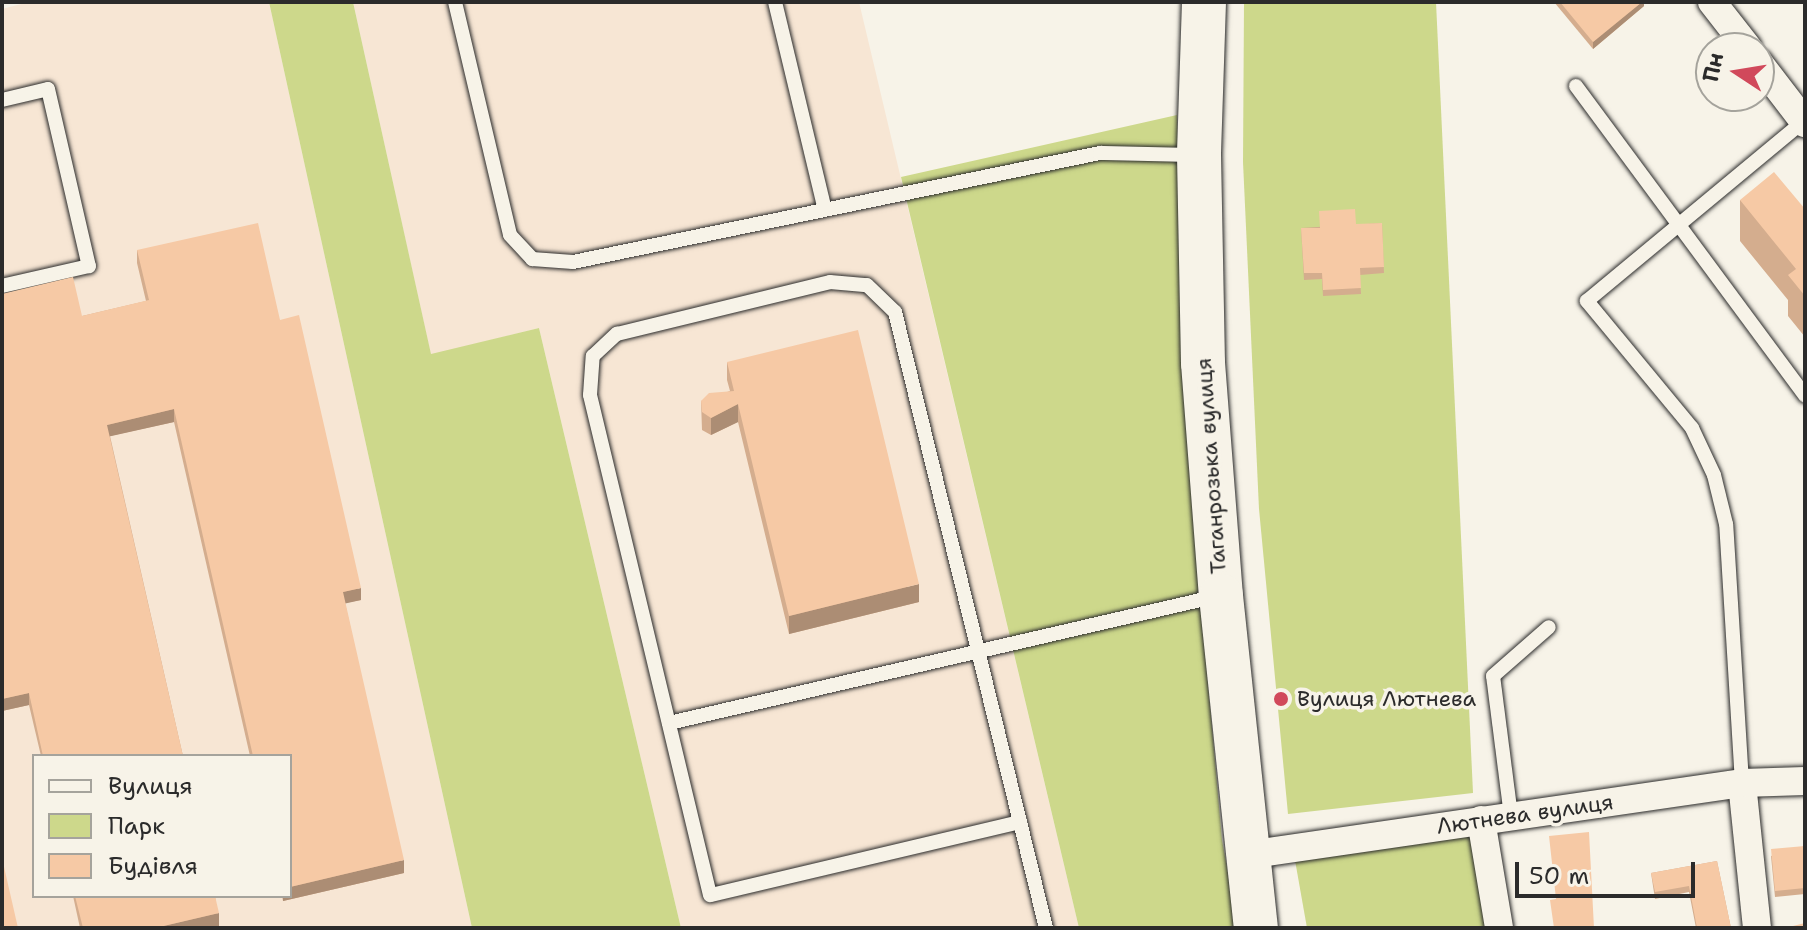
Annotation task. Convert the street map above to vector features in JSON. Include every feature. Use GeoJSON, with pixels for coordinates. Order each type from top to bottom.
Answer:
{"type":"FeatureCollection","features":[{"type":"Feature","properties":{"kind":"highway","name":"Таганрозька вулиця"},"geometry":{"type":"LineString","coordinates":[[1204,2],[1199,155],[1203,363],[1221,596],[1256,928]]}},
{"type":"Feature","properties":{"kind":"street"},"geometry":{"type":"LineString","coordinates":[[1712,2],[1735,32]]}},
{"type":"Feature","properties":{"kind":"street"},"geometry":{"type":"LineString","coordinates":[[1775,84],[1804,122]]}},
{"type":"Feature","properties":{"kind":"street","name":"Лютнева вулиця"},"geometry":{"type":"LineString","coordinates":[[1247,855],[1742,783],[1805,781]]}},
{"type":"Feature","properties":{"kind":"street"},"geometry":{"type":"LineString","coordinates":[[1742,783],[1757,928]]}},
{"type":"Feature","properties":{"kind":"street"},"geometry":{"type":"LineString","coordinates":[[1481,820],[1499,928]]}},
{"type":"Feature","properties":{"kind":"lane"},"geometry":{"type":"LineString","coordinates":[[455,2],[510,235],[532,259],[573,262],[824,206],[1100,153],[1199,155]]}},
{"type":"Feature","properties":{"kind":"lane"},"geometry":{"type":"LineString","coordinates":[[775,2],[824,206]]}},
{"type":"Feature","properties":{"kind":"lane"},"geometry":{"type":"LineString","coordinates":[[1576,86],[1805,395]]}},
{"type":"Feature","properties":{"kind":"lane"},"geometry":{"type":"LineString","coordinates":[[2,100],[48,89],[89,266],[2,286]]}},
{"type":"Feature","properties":{"kind":"lane"},"geometry":{"type":"LineString","coordinates":[[1742,783],[1726,524],[1714,475],[1692,428],[1587,301],[1804,122]]}},
{"type":"Feature","properties":{"kind":"lane"},"geometry":{"type":"LineString","coordinates":[[1020,822],[710,895],[590,395],[593,356],[617,334],[830,282],[867,285],[895,312],[1046,928]]}},
{"type":"Feature","properties":{"kind":"lane"},"geometry":{"type":"LineString","coordinates":[[669,723],[977,648],[1221,596]]}},
{"type":"Feature","properties":{"kind":"lane"},"geometry":{"type":"LineString","coordinates":[[1511,816],[1493,676],[1549,627]]}},
{"type":"Feature","properties":{"kind":"shaded area"},"geometry":{"type":"Polygon","coordinates":[[[29,2],[269,2],[472,928],[2,928],[2,9],[29,2]]]}},
{"type":"Feature","properties":{"kind":"shaded area"},"geometry":{"type":"Polygon","coordinates":[[[353,2],[859,2],[1079,928],[681,928],[539,328],[431,355],[353,2]]]}},
{"type":"Feature","properties":{"kind":"green space"},"geometry":{"type":"Polygon","coordinates":[[[269,2],[353,2],[431,354],[539,328],[681,928],[472,928],[269,2]]]}},
{"type":"Feature","properties":{"kind":"green space"},"geometry":{"type":"Polygon","coordinates":[[[1244,2],[1436,2],[1473,793],[1288,814],[1259,509],[1243,162],[1244,2]]]}},
{"type":"Feature","properties":{"kind":"green space"},"geometry":{"type":"Polygon","coordinates":[[[1177,115],[1193,513],[1222,840],[1238,928],[1079,928],[901,177],[1177,115]]]}},
{"type":"Feature","properties":{"kind":"green space"},"geometry":{"type":"Polygon","coordinates":[[[1477,826],[1494,928],[1307,928],[1293,849],[1477,826]]]}},
{"type":"Feature","properties":{"kind":"building"},"geometry":{"type":"Polygon","coordinates":[[[1560,2],[1642,2],[1593,42],[1560,2]]]}},
{"type":"Feature","properties":{"kind":"building"},"geometry":{"type":"Polygon","coordinates":[[[1774,172],[1805,209],[1805,296],[1788,275],[1796,269],[1740,200],[1774,172]]]}},
{"type":"Feature","properties":{"kind":"building"},"geometry":{"type":"Polygon","coordinates":[[[1355,209],[1356,224],[1382,223],[1384,267],[1360,268],[1361,288],[1323,290],[1322,273],[1304,273],[1301,228],[1320,228],[1319,211],[1355,209]]]}},
{"type":"Feature","properties":{"kind":"building"},"geometry":{"type":"Polygon","coordinates":[[[258,223],[280,320],[299,315],[361,588],[343,592],[404,860],[292,887],[292,754],[253,754],[174,409],[107,425],[183,754],[43,754],[29,693],[2,699],[2,294],[73,277],[82,316],[149,300],[137,250],[258,223]]]}},
{"type":"Feature","properties":{"kind":"building"},"geometry":{"type":"Polygon","coordinates":[[[858,330],[919,584],[789,616],[738,404],[711,418],[702,412],[701,401],[709,393],[734,391],[727,362],[858,330]]]}},
{"type":"Feature","properties":{"kind":"building"},"geometry":{"type":"Polygon","coordinates":[[[1589,832],[1594,928],[1554,928],[1550,900],[1556,899],[1549,836],[1589,832]]]}},
{"type":"Feature","properties":{"kind":"building"},"geometry":{"type":"Polygon","coordinates":[[[1805,846],[1805,888],[1775,891],[1771,849],[1805,846]]]}},
{"type":"Feature","properties":{"kind":"building"},"geometry":{"type":"Polygon","coordinates":[[[2,858],[18,928],[2,928],[2,858]]]}},
{"type":"Feature","properties":{"kind":"building"},"geometry":{"type":"Polygon","coordinates":[[[1717,861],[1731,928],[1697,928],[1689,886],[1655,892],[1651,873],[1717,861]]]}},
{"type":"Feature","properties":{"kind":"building"},"geometry":{"type":"Polygon","coordinates":[[[76,898],[215,898],[219,913],[155,928],[83,928],[76,898]]]}},
{"type":"Feature","properties":{"kind":"building"},"geometry":{"type":"Polygon","coordinates":[[[1805,923],[1805,928],[1785,928],[1805,923]]]}},
{"type":"Feature","properties":{"kind":"place","name":"Вулиця Лютнева"},"geometry":{"type":"Point","coordinates":[1281,699]}}]}
